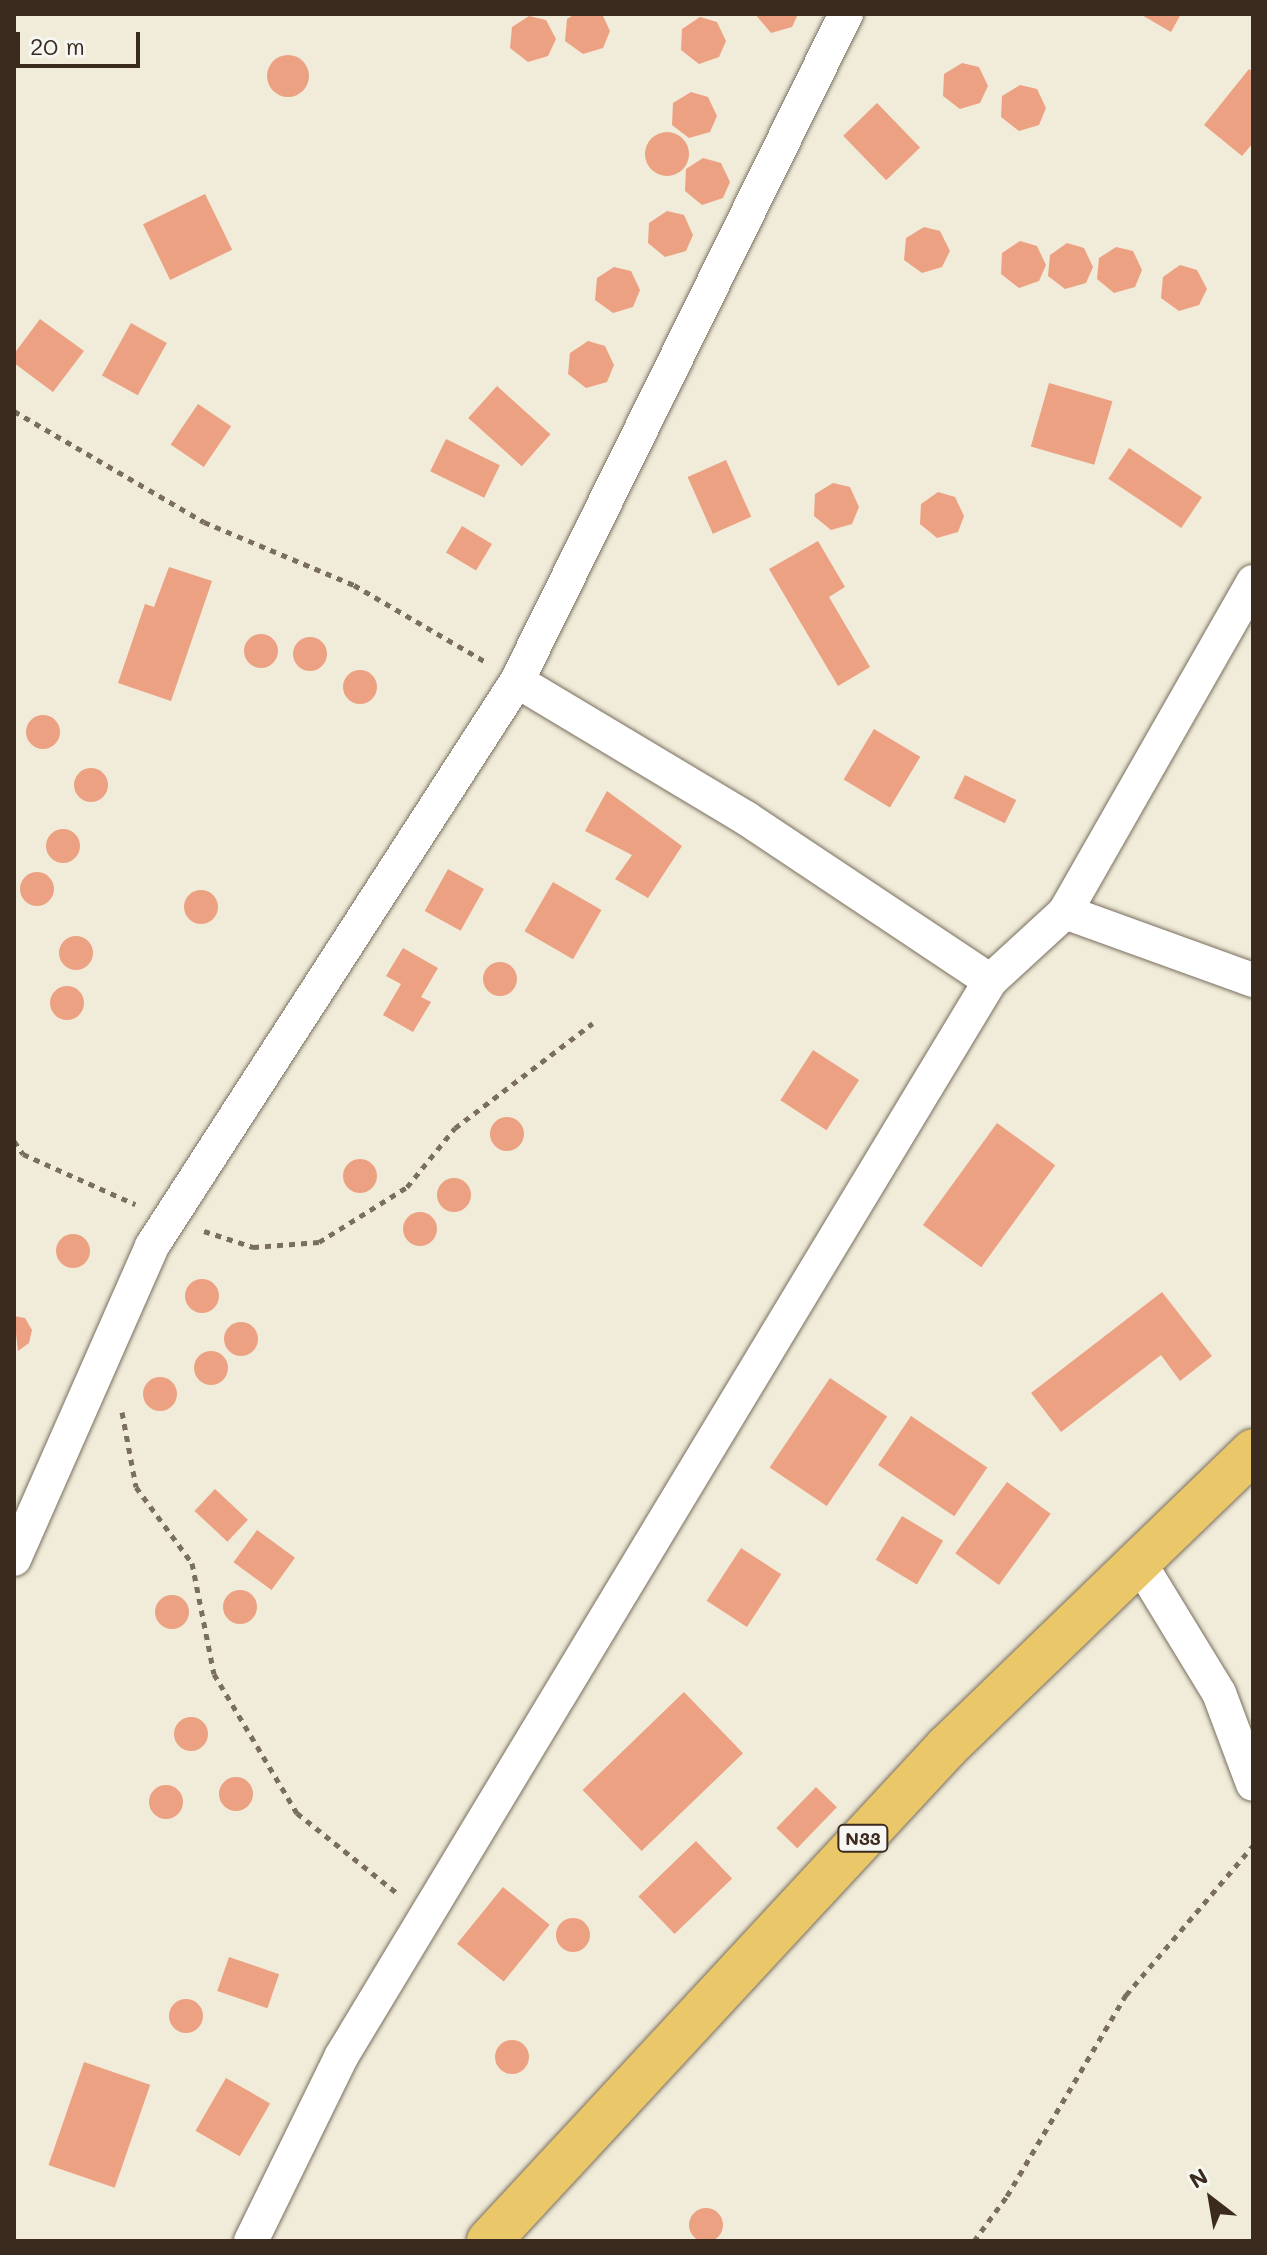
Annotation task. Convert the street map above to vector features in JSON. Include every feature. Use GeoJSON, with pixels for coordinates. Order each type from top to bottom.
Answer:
{"type":"FeatureCollection","features":[{"type":"Feature","properties":{"kind":"main road","name":"N33"},"geometry":{"type":"LineString","coordinates":[[489,2241],[947,1747],[1253,1451]]}},
{"type":"Feature","properties":{"kind":"street"},"geometry":{"type":"LineString","coordinates":[[14,1559],[110,1343],[170,1220],[517,681],[846,14]]}},
{"type":"Feature","properties":{"kind":"street"},"geometry":{"type":"LineString","coordinates":[[251,2241],[341,2057],[990,981],[1065,912],[1253,582]]}},
{"type":"Feature","properties":{"kind":"street"},"geometry":{"type":"LineString","coordinates":[[517,681],[746,818],[990,981]]}},
{"type":"Feature","properties":{"kind":"street"},"geometry":{"type":"LineString","coordinates":[[1065,912],[1253,980]]}},
{"type":"Feature","properties":{"kind":"street"},"geometry":{"type":"LineString","coordinates":[[1139,1562],[1219,1693],[1253,1784]]}},
{"type":"Feature","properties":{"kind":"path"},"geometry":{"type":"LineString","coordinates":[[14,411],[204,522],[354,585],[517,681]]}},
{"type":"Feature","properties":{"kind":"path"},"geometry":{"type":"LineString","coordinates":[[14,1141],[23,1154],[170,1220],[253,1247],[319,1242],[407,1187],[455,1128],[593,1023]]}},
{"type":"Feature","properties":{"kind":"path"},"geometry":{"type":"LineString","coordinates":[[110,1343],[136,1487],[192,1563],[214,1674],[297,1813],[426,1916]]}},
{"type":"Feature","properties":{"kind":"path"},"geometry":{"type":"LineString","coordinates":[[974,2241],[1007,2196],[1126,1995],[1253,1846]]}},
{"type":"Feature","properties":{"kind":"building"},"geometry":{"type":"Polygon","coordinates":[[[575,14],[602,14],[610,31],[603,48],[583,54],[565,41],[567,19],[575,14]]]}},
{"type":"Feature","properties":{"kind":"building"},"geometry":{"type":"Polygon","coordinates":[[[755,14],[798,14],[792,27],[771,33],[755,14]]]}},
{"type":"Feature","properties":{"kind":"building"},"geometry":{"type":"Polygon","coordinates":[[[1140,14],[1181,14],[1171,32],[1140,14]]]}},
{"type":"Feature","properties":{"kind":"building"},"geometry":{"type":"Polygon","coordinates":[[[529,16],[546,20],[556,39],[548,56],[528,62],[510,48],[512,27],[529,16]]]}},
{"type":"Feature","properties":{"kind":"building"},"geometry":{"type":"Polygon","coordinates":[[[700,17],[717,22],[726,41],[719,57],[699,64],[681,50],[682,29],[700,17]]]}},
{"type":"Feature","properties":{"kind":"building"},"geometry":{"type":"Polygon","coordinates":[[[288,55],[303,61],[309,76],[303,91],[288,97],[273,91],[267,76],[273,61],[288,55]]]}},
{"type":"Feature","properties":{"kind":"building"},"geometry":{"type":"Polygon","coordinates":[[[962,63],[979,67],[988,86],[980,103],[960,109],[943,96],[944,74],[962,63]]]}},
{"type":"Feature","properties":{"kind":"building"},"geometry":{"type":"Polygon","coordinates":[[[1249,69],[1253,72],[1253,143],[1242,156],[1204,125],[1249,69]]]}},
{"type":"Feature","properties":{"kind":"building"},"geometry":{"type":"Polygon","coordinates":[[[1020,85],[1037,89],[1046,108],[1039,125],[1019,131],[1001,117],[1002,96],[1020,85]]]}},
{"type":"Feature","properties":{"kind":"building"},"geometry":{"type":"Polygon","coordinates":[[[691,92],[708,97],[717,116],[710,132],[689,138],[672,125],[673,103],[691,92]]]}},
{"type":"Feature","properties":{"kind":"building"},"geometry":{"type":"Polygon","coordinates":[[[877,103],[920,148],[886,180],[843,136],[877,103]]]}},
{"type":"Feature","properties":{"kind":"building"},"geometry":{"type":"Polygon","coordinates":[[[667,132],[682,139],[689,154],[682,169],[667,176],[652,169],[645,154],[652,139],[667,132]]]}},
{"type":"Feature","properties":{"kind":"building"},"geometry":{"type":"Polygon","coordinates":[[[703,158],[721,163],[730,182],[723,198],[702,205],[685,191],[686,169],[703,158]]]}},
{"type":"Feature","properties":{"kind":"building"},"geometry":{"type":"Polygon","coordinates":[[[205,194],[232,250],[170,280],[143,224],[205,194]]]}},
{"type":"Feature","properties":{"kind":"building"},"geometry":{"type":"Polygon","coordinates":[[[667,211],[684,215],[693,235],[686,251],[665,257],[648,243],[649,223],[667,211]]]}},
{"type":"Feature","properties":{"kind":"building"},"geometry":{"type":"Polygon","coordinates":[[[924,227],[940,231],[950,251],[942,267],[922,273],[904,260],[906,238],[924,227]]]}},
{"type":"Feature","properties":{"kind":"building"},"geometry":{"type":"Polygon","coordinates":[[[1020,241],[1037,246],[1046,265],[1039,281],[1019,288],[1001,274],[1002,253],[1020,241]]]}},
{"type":"Feature","properties":{"kind":"building"},"geometry":{"type":"Polygon","coordinates":[[[1067,243],[1084,248],[1093,267],[1086,283],[1065,289],[1048,276],[1050,255],[1067,243]]]}},
{"type":"Feature","properties":{"kind":"building"},"geometry":{"type":"Polygon","coordinates":[[[1116,247],[1133,251],[1142,270],[1135,287],[1114,293],[1097,279],[1099,258],[1116,247]]]}},
{"type":"Feature","properties":{"kind":"building"},"geometry":{"type":"Polygon","coordinates":[[[1180,265],[1197,270],[1207,289],[1199,305],[1179,311],[1161,298],[1163,277],[1180,265]]]}},
{"type":"Feature","properties":{"kind":"building"},"geometry":{"type":"Polygon","coordinates":[[[614,267],[631,271],[640,290],[633,307],[613,313],[595,300],[597,278],[614,267]]]}},
{"type":"Feature","properties":{"kind":"building"},"geometry":{"type":"Polygon","coordinates":[[[40,319],[84,351],[53,392],[14,363],[14,354],[40,319]]]}},
{"type":"Feature","properties":{"kind":"building"},"geometry":{"type":"Polygon","coordinates":[[[131,323],[167,343],[138,395],[102,375],[131,323]]]}},
{"type":"Feature","properties":{"kind":"building"},"geometry":{"type":"Polygon","coordinates":[[[588,341],[605,346],[614,365],[607,382],[586,388],[568,374],[570,353],[588,341]]]}},
{"type":"Feature","properties":{"kind":"building"},"geometry":{"type":"Polygon","coordinates":[[[1049,383],[1112,401],[1094,465],[1031,446],[1049,383]]]}},
{"type":"Feature","properties":{"kind":"building"},"geometry":{"type":"Polygon","coordinates":[[[497,386],[551,434],[522,466],[468,418],[497,386]]]}},
{"type":"Feature","properties":{"kind":"building"},"geometry":{"type":"Polygon","coordinates":[[[198,404],[231,426],[204,467],[171,445],[198,404]]]}},
{"type":"Feature","properties":{"kind":"building"},"geometry":{"type":"Polygon","coordinates":[[[446,439],[500,465],[484,498],[430,471],[446,439]]]}},
{"type":"Feature","properties":{"kind":"building"},"geometry":{"type":"Polygon","coordinates":[[[1129,448],[1202,497],[1181,528],[1108,479],[1129,448]]]}},
{"type":"Feature","properties":{"kind":"building"},"geometry":{"type":"Polygon","coordinates":[[[726,460],[751,517],[713,534],[688,477],[726,460]]]}},
{"type":"Feature","properties":{"kind":"building"},"geometry":{"type":"Polygon","coordinates":[[[833,483],[850,487],[859,507],[852,524],[831,530],[814,516],[815,494],[833,483]]]}},
{"type":"Feature","properties":{"kind":"building"},"geometry":{"type":"Polygon","coordinates":[[[938,492],[955,497],[964,516],[958,532],[937,538],[920,524],[921,504],[938,492]]]}},
{"type":"Feature","properties":{"kind":"building"},"geometry":{"type":"Polygon","coordinates":[[[462,526],[492,544],[476,571],[446,553],[462,526]]]}},
{"type":"Feature","properties":{"kind":"building"},"geometry":{"type":"Polygon","coordinates":[[[818,541],[845,587],[829,597],[870,667],[838,686],[769,569],[818,541]]]}},
{"type":"Feature","properties":{"kind":"building"},"geometry":{"type":"Polygon","coordinates":[[[169,567],[212,581],[171,701],[118,683],[145,604],[154,607],[169,567]]]}},
{"type":"Feature","properties":{"kind":"building"},"geometry":{"type":"Polygon","coordinates":[[[261,634],[273,639],[278,651],[273,663],[261,668],[249,663],[244,651],[249,639],[261,634]]]}},
{"type":"Feature","properties":{"kind":"building"},"geometry":{"type":"Polygon","coordinates":[[[310,637],[322,642],[327,654],[322,666],[310,671],[298,666],[293,654],[298,642],[310,637]]]}},
{"type":"Feature","properties":{"kind":"building"},"geometry":{"type":"Polygon","coordinates":[[[360,670],[372,675],[377,687],[372,699],[360,704],[348,699],[343,687],[348,675],[360,670]]]}},
{"type":"Feature","properties":{"kind":"building"},"geometry":{"type":"Polygon","coordinates":[[[43,715],[55,720],[60,732],[55,744],[43,749],[31,744],[26,732],[31,720],[43,715]]]}},
{"type":"Feature","properties":{"kind":"building"},"geometry":{"type":"Polygon","coordinates":[[[874,729],[920,757],[890,807],[844,780],[874,729]]]}},
{"type":"Feature","properties":{"kind":"building"},"geometry":{"type":"Polygon","coordinates":[[[91,768],[103,773],[108,785],[103,797],[91,802],[79,797],[74,785],[79,773],[91,768]]]}},
{"type":"Feature","properties":{"kind":"building"},"geometry":{"type":"Polygon","coordinates":[[[965,775],[1016,800],[1005,823],[954,798],[965,775]]]}},
{"type":"Feature","properties":{"kind":"building"},"geometry":{"type":"Polygon","coordinates":[[[607,791],[682,846],[648,898],[615,879],[632,855],[585,831],[607,791]]]}},
{"type":"Feature","properties":{"kind":"building"},"geometry":{"type":"Polygon","coordinates":[[[63,829],[75,834],[80,846],[75,858],[63,863],[51,858],[46,846],[51,834],[63,829]]]}},
{"type":"Feature","properties":{"kind":"building"},"geometry":{"type":"Polygon","coordinates":[[[448,869],[484,889],[461,931],[425,911],[448,869]]]}},
{"type":"Feature","properties":{"kind":"building"},"geometry":{"type":"Polygon","coordinates":[[[37,872],[49,877],[54,889],[49,901],[37,906],[25,901],[20,889],[25,877],[37,872]]]}},
{"type":"Feature","properties":{"kind":"building"},"geometry":{"type":"Polygon","coordinates":[[[553,882],[601,910],[573,959],[524,931],[553,882]]]}},
{"type":"Feature","properties":{"kind":"building"},"geometry":{"type":"Polygon","coordinates":[[[201,890],[213,895],[218,907],[213,919],[201,924],[189,919],[184,907],[189,895],[201,890]]]}},
{"type":"Feature","properties":{"kind":"building"},"geometry":{"type":"Polygon","coordinates":[[[76,936],[88,941],[93,953],[88,965],[76,970],[64,965],[59,953],[64,941],[76,936]]]}},
{"type":"Feature","properties":{"kind":"building"},"geometry":{"type":"Polygon","coordinates":[[[403,948],[438,968],[421,997],[431,1002],[413,1032],[383,1015],[401,984],[386,976],[403,948]]]}},
{"type":"Feature","properties":{"kind":"building"},"geometry":{"type":"Polygon","coordinates":[[[500,962],[512,967],[517,979],[512,991],[500,996],[488,991],[483,979],[488,967],[500,962]]]}},
{"type":"Feature","properties":{"kind":"building"},"geometry":{"type":"Polygon","coordinates":[[[67,986],[79,991],[84,1003],[79,1015],[67,1020],[55,1015],[50,1003],[55,991],[67,986]]]}},
{"type":"Feature","properties":{"kind":"building"},"geometry":{"type":"Polygon","coordinates":[[[813,1050],[859,1080],[826,1130],[780,1100],[813,1050]]]}},
{"type":"Feature","properties":{"kind":"building"},"geometry":{"type":"Polygon","coordinates":[[[507,1117],[519,1122],[524,1134],[519,1146],[507,1151],[495,1146],[490,1134],[495,1122],[507,1117]]]}},
{"type":"Feature","properties":{"kind":"building"},"geometry":{"type":"Polygon","coordinates":[[[997,1123],[1055,1165],[981,1267],[923,1225],[997,1123]]]}},
{"type":"Feature","properties":{"kind":"building"},"geometry":{"type":"Polygon","coordinates":[[[360,1159],[372,1164],[377,1176],[372,1188],[360,1193],[348,1188],[343,1176],[348,1164],[360,1159]]]}},
{"type":"Feature","properties":{"kind":"building"},"geometry":{"type":"Polygon","coordinates":[[[454,1178],[466,1183],[471,1195],[466,1207],[454,1212],[442,1207],[437,1195],[442,1183],[454,1178]]]}},
{"type":"Feature","properties":{"kind":"building"},"geometry":{"type":"Polygon","coordinates":[[[420,1212],[432,1217],[437,1229],[432,1241],[420,1246],[408,1241],[403,1229],[408,1217],[420,1212]]]}},
{"type":"Feature","properties":{"kind":"building"},"geometry":{"type":"Polygon","coordinates":[[[73,1234],[85,1239],[90,1251],[85,1263],[73,1268],[61,1263],[56,1251],[61,1239],[73,1234]]]}},
{"type":"Feature","properties":{"kind":"building"},"geometry":{"type":"Polygon","coordinates":[[[202,1279],[214,1284],[219,1296],[214,1308],[202,1313],[190,1308],[185,1296],[190,1284],[202,1279]]]}},
{"type":"Feature","properties":{"kind":"building"},"geometry":{"type":"Polygon","coordinates":[[[1162,1292],[1212,1356],[1180,1381],[1161,1355],[1061,1432],[1031,1393],[1162,1292]]]}},
{"type":"Feature","properties":{"kind":"building"},"geometry":{"type":"Polygon","coordinates":[[[14,1316],[25,1318],[32,1330],[29,1343],[18,1351],[14,1316]]]}},
{"type":"Feature","properties":{"kind":"building"},"geometry":{"type":"Polygon","coordinates":[[[241,1322],[253,1327],[258,1339],[253,1351],[241,1356],[229,1351],[224,1339],[229,1327],[241,1322]]]}},
{"type":"Feature","properties":{"kind":"building"},"geometry":{"type":"Polygon","coordinates":[[[211,1351],[223,1356],[228,1368],[223,1380],[211,1385],[199,1380],[194,1368],[199,1356],[211,1351]]]}},
{"type":"Feature","properties":{"kind":"building"},"geometry":{"type":"Polygon","coordinates":[[[160,1377],[172,1382],[177,1394],[172,1406],[160,1411],[148,1406],[143,1394],[148,1382],[160,1377]]]}},
{"type":"Feature","properties":{"kind":"building"},"geometry":{"type":"Polygon","coordinates":[[[830,1378],[887,1417],[827,1506],[770,1468],[830,1378]]]}},
{"type":"Feature","properties":{"kind":"building"},"geometry":{"type":"Polygon","coordinates":[[[911,1416],[987,1467],[954,1516],[878,1465],[911,1416]]]}},
{"type":"Feature","properties":{"kind":"building"},"geometry":{"type":"Polygon","coordinates":[[[1007,1482],[1051,1514],[999,1585],[955,1553],[1007,1482]]]}},
{"type":"Feature","properties":{"kind":"building"},"geometry":{"type":"Polygon","coordinates":[[[215,1489],[248,1520],[227,1542],[195,1511],[215,1489]]]}},
{"type":"Feature","properties":{"kind":"building"},"geometry":{"type":"Polygon","coordinates":[[[902,1516],[943,1541],[917,1584],[876,1560],[902,1516]]]}},
{"type":"Feature","properties":{"kind":"building"},"geometry":{"type":"Polygon","coordinates":[[[257,1530],[295,1558],[272,1590],[233,1562],[257,1530]]]}},
{"type":"Feature","properties":{"kind":"building"},"geometry":{"type":"Polygon","coordinates":[[[741,1548],[781,1574],[747,1627],[707,1601],[741,1548]]]}},
{"type":"Feature","properties":{"kind":"building"},"geometry":{"type":"Polygon","coordinates":[[[240,1590],[252,1595],[257,1607],[252,1619],[240,1624],[228,1619],[223,1607],[228,1595],[240,1590]]]}},
{"type":"Feature","properties":{"kind":"building"},"geometry":{"type":"Polygon","coordinates":[[[172,1595],[184,1600],[189,1612],[184,1624],[172,1629],[160,1624],[155,1612],[160,1600],[172,1595]]]}},
{"type":"Feature","properties":{"kind":"building"},"geometry":{"type":"Polygon","coordinates":[[[684,1692],[743,1753],[642,1851],[583,1790],[684,1692]]]}},
{"type":"Feature","properties":{"kind":"building"},"geometry":{"type":"Polygon","coordinates":[[[191,1717],[203,1722],[208,1734],[203,1746],[191,1751],[179,1746],[174,1734],[179,1722],[191,1717]]]}},
{"type":"Feature","properties":{"kind":"building"},"geometry":{"type":"Polygon","coordinates":[[[236,1777],[248,1782],[253,1794],[248,1806],[236,1811],[224,1806],[219,1794],[224,1782],[236,1777]]]}},
{"type":"Feature","properties":{"kind":"building"},"geometry":{"type":"Polygon","coordinates":[[[166,1785],[178,1790],[183,1802],[178,1814],[166,1819],[154,1814],[149,1802],[154,1790],[166,1785]]]}},
{"type":"Feature","properties":{"kind":"building"},"geometry":{"type":"Polygon","coordinates":[[[816,1787],[837,1807],[797,1848],[776,1828],[816,1787]]]}},
{"type":"Feature","properties":{"kind":"building"},"geometry":{"type":"Polygon","coordinates":[[[696,1841],[732,1878],[675,1934],[638,1897],[696,1841]]]}},
{"type":"Feature","properties":{"kind":"building"},"geometry":{"type":"Polygon","coordinates":[[[503,1887],[550,1925],[504,1981],[457,1944],[503,1887]]]}},
{"type":"Feature","properties":{"kind":"building"},"geometry":{"type":"Polygon","coordinates":[[[573,1918],[585,1923],[590,1935],[585,1947],[573,1952],[561,1947],[556,1935],[561,1923],[573,1918]]]}},
{"type":"Feature","properties":{"kind":"building"},"geometry":{"type":"Polygon","coordinates":[[[229,1957],[279,1974],[267,2008],[217,1991],[229,1957]]]}},
{"type":"Feature","properties":{"kind":"building"},"geometry":{"type":"Polygon","coordinates":[[[186,1999],[198,2004],[203,2016],[198,2028],[186,2033],[174,2028],[169,2016],[174,2004],[186,1999]]]}},
{"type":"Feature","properties":{"kind":"building"},"geometry":{"type":"Polygon","coordinates":[[[512,2040],[524,2045],[529,2057],[524,2069],[512,2074],[500,2069],[495,2057],[500,2045],[512,2040]]]}},
{"type":"Feature","properties":{"kind":"building"},"geometry":{"type":"Polygon","coordinates":[[[84,2062],[150,2085],[115,2188],[49,2165],[84,2062]]]}},
{"type":"Feature","properties":{"kind":"building"},"geometry":{"type":"Polygon","coordinates":[[[226,2078],[270,2104],[240,2156],[196,2131],[226,2078]]]}},
{"type":"Feature","properties":{"kind":"building"},"geometry":{"type":"Polygon","coordinates":[[[706,2208],[718,2213],[723,2225],[718,2237],[706,2242],[694,2237],[689,2225],[694,2213],[706,2208]]]}}]}
